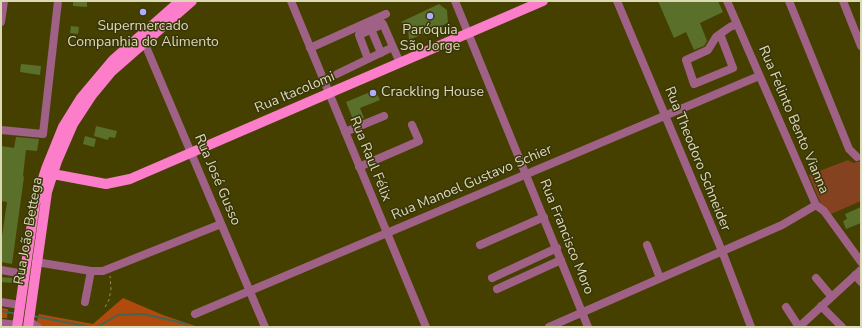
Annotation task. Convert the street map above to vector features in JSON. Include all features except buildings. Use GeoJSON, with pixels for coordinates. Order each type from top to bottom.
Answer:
{"type":"FeatureCollection","features":[{"type":"Feature","properties":{"kind":"main road","name":"Rua João Bettega"},"geometry":{"type":"LineString","coordinates":[[23,319],[24,274],[35,203],[52,153],[72,111],[90,86],[126,47],[180,1]]}},
{"type":"Feature","properties":{"kind":"main road","name":"Rua João Bettega"},"geometry":{"type":"LineString","coordinates":[[23,319],[36,262],[46,201],[53,174],[65,140],[82,109],[111,72],[192,1]]}},
{"type":"Feature","properties":{"kind":"main road","name":"Rua Itacolomi"},"geometry":{"type":"LineString","coordinates":[[53,174],[106,184],[130,179],[543,1]]}},
{"type":"Feature","properties":{"kind":"main road"},"geometry":{"type":"LineString","coordinates":[[52,153],[51,166],[53,174]]}},
{"type":"Feature","properties":{"kind":"street"},"geometry":{"type":"LineString","coordinates":[[1,22],[4,1]]}},
{"type":"Feature","properties":{"kind":"street"},"geometry":{"type":"LineString","coordinates":[[1,130],[42,134],[58,1]]}},
{"type":"Feature","properties":{"kind":"street","name":"Rua Raul Félix"},"geometry":{"type":"LineString","coordinates":[[291,1],[426,327]]}},
{"type":"Feature","properties":{"kind":"street","name":"Rua Francisco Moro"},"geometry":{"type":"LineString","coordinates":[[455,1],[527,174],[588,327]]}},
{"type":"Feature","properties":{"kind":"street","name":"Rua Theodoro Schneider"},"geometry":{"type":"LineString","coordinates":[[617,1],[722,251],[751,327]]}},
{"type":"Feature","properties":{"kind":"street","name":"Rua Felinto Bento Vianna"},"geometry":{"type":"LineString","coordinates":[[727,1],[816,205],[824,211],[861,262]]}},
{"type":"Feature","properties":{"kind":"street"},"geometry":{"type":"LineString","coordinates":[[789,1],[849,149],[857,157]]}},
{"type":"Feature","properties":{"kind":"street"},"geometry":{"type":"LineString","coordinates":[[843,1],[861,46]]}},
{"type":"Feature","properties":{"kind":"street"},"geometry":{"type":"LineString","coordinates":[[310,48],[386,14]]}},
{"type":"Feature","properties":{"kind":"street"},"geometry":{"type":"LineString","coordinates":[[368,59],[359,35],[383,24],[400,63]]}},
{"type":"Feature","properties":{"kind":"street"},"geometry":{"type":"LineString","coordinates":[[720,34],[733,68],[694,84],[686,60],[708,50],[716,37],[720,34],[738,24]]}},
{"type":"Feature","properties":{"kind":"street"},"geometry":{"type":"LineString","coordinates":[[371,29],[381,53]]}},
{"type":"Feature","properties":{"kind":"street","name":"Rua José Gusso"},"geometry":{"type":"LineString","coordinates":[[144,42],[265,327]]}},
{"type":"Feature","properties":{"kind":"street"},"geometry":{"type":"LineString","coordinates":[[337,74],[393,47]]}},
{"type":"Feature","properties":{"kind":"street","name":"Rua Manoel Gustavo Schier"},"geometry":{"type":"LineString","coordinates":[[195,314],[759,76]]}},
{"type":"Feature","properties":{"kind":"street"},"geometry":{"type":"LineString","coordinates":[[345,132],[384,116]]}},
{"type":"Feature","properties":{"kind":"street"},"geometry":{"type":"LineString","coordinates":[[360,167],[419,141],[412,125]]}},
{"type":"Feature","properties":{"kind":"street"},"geometry":{"type":"LineString","coordinates":[[549,327],[782,225],[816,205]]}},
{"type":"Feature","properties":{"kind":"street"},"geometry":{"type":"LineString","coordinates":[[480,245],[544,217]]}},
{"type":"Feature","properties":{"kind":"street"},"geometry":{"type":"LineString","coordinates":[[36,262],[91,271],[108,270],[221,224]]}},
{"type":"Feature","properties":{"kind":"street"},"geometry":{"type":"LineString","coordinates":[[647,245],[660,278]]}},
{"type":"Feature","properties":{"kind":"street"},"geometry":{"type":"LineString","coordinates":[[492,278],[557,248]]}},
{"type":"Feature","properties":{"kind":"street"},"geometry":{"type":"LineString","coordinates":[[497,289],[561,260]]}},
{"type":"Feature","properties":{"kind":"street"},"geometry":{"type":"LineString","coordinates":[[1,270],[24,274]]}},
{"type":"Feature","properties":{"kind":"street"},"geometry":{"type":"LineString","coordinates":[[86,302],[91,271]]}},
{"type":"Feature","properties":{"kind":"street"},"geometry":{"type":"LineString","coordinates":[[786,307],[799,327],[858,272],[861,282]]}},
{"type":"Feature","properties":{"kind":"street"},"geometry":{"type":"LineString","coordinates":[[816,278],[831,296]]}},
{"type":"Feature","properties":{"kind":"street"},"geometry":{"type":"LineString","coordinates":[[1,302],[23,319],[38,327]]}},
{"type":"Feature","properties":{"kind":"street"},"geometry":{"type":"LineString","coordinates":[[821,306],[842,327]]}},
{"type":"Feature","properties":{"kind":"street"},"geometry":{"type":"LineString","coordinates":[[1,323],[23,319]]}},
{"type":"Feature","properties":{"kind":"path"},"geometry":{"type":"LineString","coordinates":[[106,307],[109,300],[111,286],[108,270]]}},
{"type":"Feature","properties":{"kind":"shaded area"},"geometry":{"type":"Polygon","coordinates":[[[848,160],[853,163],[861,161],[861,201],[831,214],[822,207],[809,175],[848,160]]]}},
{"type":"Feature","properties":{"kind":"shaded area"},"geometry":{"type":"Polygon","coordinates":[[[123,298],[163,315],[198,327],[41,327],[36,324],[39,314],[93,324],[123,298]]]}},
{"type":"Feature","properties":{"kind":"shaded area"},"geometry":{"type":"Polygon","coordinates":[[[1,308],[8,309],[7,318],[1,318],[1,308]]]}},
{"type":"Feature","properties":{"kind":"waterway"},"geometry":{"type":"LineString","coordinates":[[1,311],[17,314]]}},
{"type":"Feature","properties":{"kind":"waterway"},"geometry":{"type":"LineString","coordinates":[[97,327],[118,315],[143,314],[183,323],[190,327]]}},
{"type":"Feature","properties":{"kind":"waterway"},"geometry":{"type":"LineString","coordinates":[[33,316],[91,327]]}},
{"type":"Feature","properties":{"kind":"place","name":"Supermercado Companhia do Alimento"},"geometry":{"type":"Point","coordinates":[143,12]}},
{"type":"Feature","properties":{"kind":"place","name":"Paróquia São Jorge"},"geometry":{"type":"Point","coordinates":[430,16]}},
{"type":"Feature","properties":{"kind":"place","name":"Crackling House"},"geometry":{"type":"Point","coordinates":[373,93]}}]}
